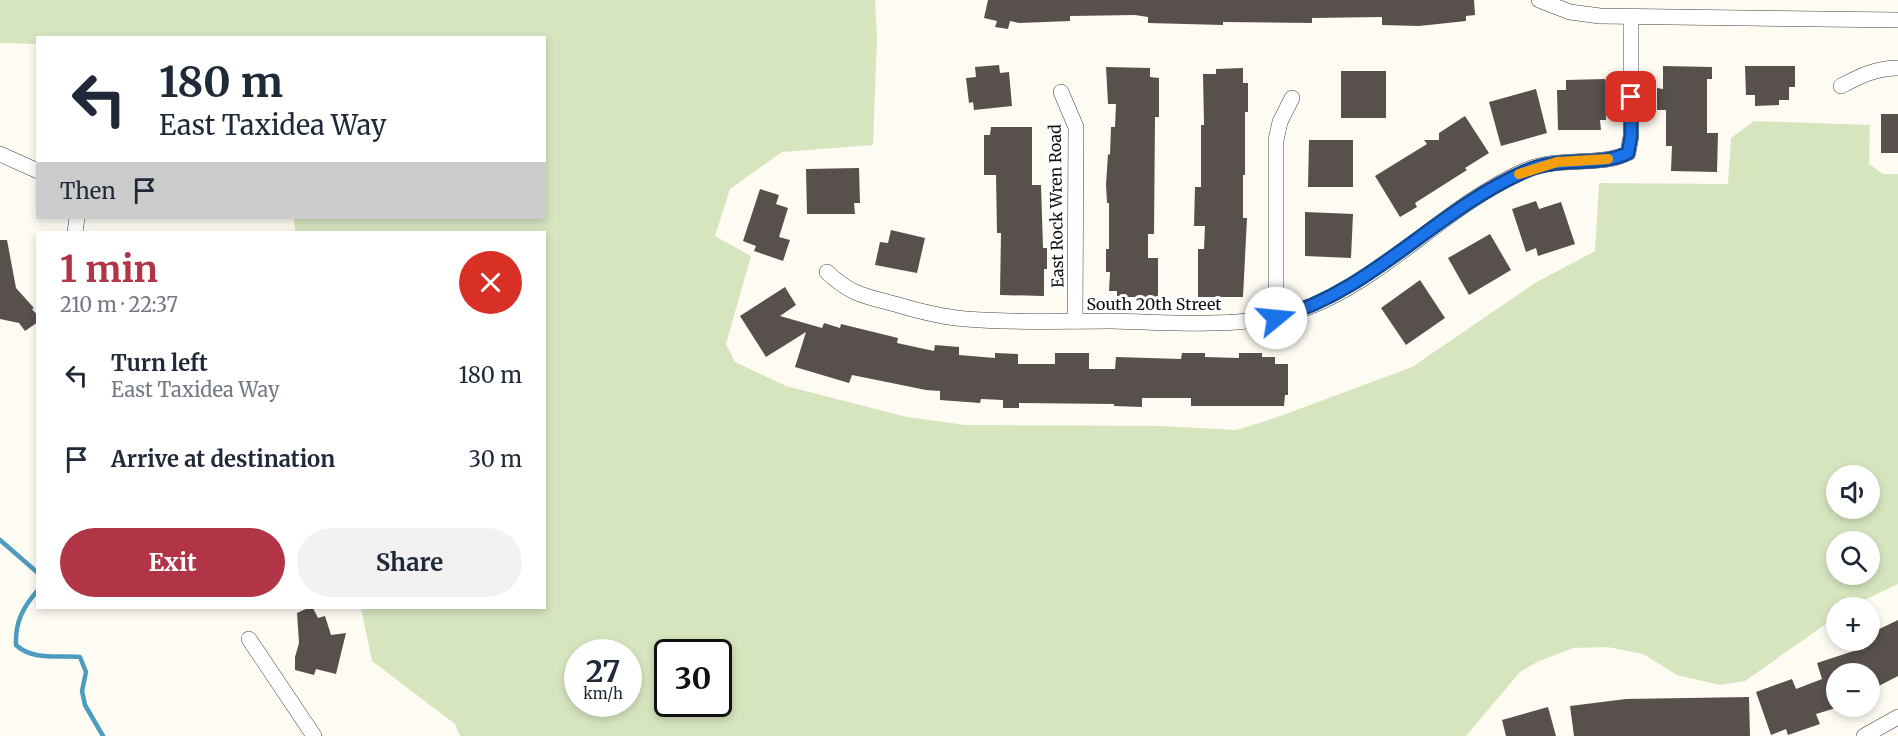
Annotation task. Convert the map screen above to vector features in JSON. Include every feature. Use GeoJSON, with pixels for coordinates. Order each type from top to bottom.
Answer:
{"type":"FeatureCollection","features":[{"type":"Feature","properties":{"kind":"street"},"geometry":{"type":"LineString","coordinates":[[1539,0],[1570,12],[1600,16],[1898,20]]}},
{"type":"Feature","properties":{"kind":"street","name":"South 20th Street"},"geometry":{"type":"LineString","coordinates":[[826,272],[842,286],[858,295],[964,319],[1223,323],[1276,318],[1321,302],[1347,289],[1463,207],[1496,186],[1528,170],[1557,162],[1617,159],[1628,153],[1631,136],[1631,17]]}},
{"type":"Feature","properties":{"kind":"street"},"geometry":{"type":"LineString","coordinates":[[1841,86],[1867,72],[1887,68],[1898,69]]}},
{"type":"Feature","properties":{"kind":"street","name":"East Rock Wren Road"},"geometry":{"type":"LineString","coordinates":[[1062,92],[1076,127],[1075,321]]}},
{"type":"Feature","properties":{"kind":"street"},"geometry":{"type":"LineString","coordinates":[[1276,318],[1276,140],[1280,122],[1292,98]]}},
{"type":"Feature","properties":{"kind":"street"},"geometry":{"type":"LineString","coordinates":[[0,154],[36,170]]}},
{"type":"Feature","properties":{"kind":"street"},"geometry":{"type":"LineString","coordinates":[[249,639],[314,736]]}},
{"type":"Feature","properties":{"kind":"street"},"geometry":{"type":"LineString","coordinates":[[1864,736],[1898,717]]}},
{"type":"Feature","properties":{"kind":"green space"},"geometry":{"type":"Polygon","coordinates":[[[0,0],[875,0],[877,37],[873,145],[782,152],[730,189],[715,236],[751,256],[726,344],[735,362],[786,386],[907,417],[965,425],[1163,426],[1236,430],[1275,418],[1412,367],[1535,283],[1595,251],[1599,183],[1728,184],[1731,138],[1754,121],[1870,125],[1869,164],[1883,174],[1898,174],[1898,584],[1871,597],[1826,597],[1826,624],[1745,681],[1720,685],[1677,675],[1643,654],[1607,647],[1573,648],[1537,662],[1520,672],[1466,736],[460,736],[455,724],[372,661],[361,609],[546,609],[546,231],[295,231],[294,219],[546,219],[546,36],[36,36],[36,44],[0,43],[0,0]]]}},
{"type":"Feature","properties":{"kind":"building"},"geometry":{"type":"Polygon","coordinates":[[[988,0],[1474,0],[1475,15],[1466,16],[1466,21],[1419,26],[1382,25],[1382,17],[1312,18],[1312,23],[1223,22],[1223,25],[1148,23],[1148,17],[1135,15],[1070,16],[1070,21],[1019,23],[1010,21],[1008,29],[995,27],[997,21],[984,18],[988,0]]]}},
{"type":"Feature","properties":{"kind":"building"},"geometry":{"type":"Polygon","coordinates":[[[999,65],[1000,73],[1009,72],[1012,106],[974,110],[973,102],[969,103],[966,78],[976,77],[975,67],[999,65]]]}},
{"type":"Feature","properties":{"kind":"building"},"geometry":{"type":"Polygon","coordinates":[[[1663,66],[1712,67],[1712,79],[1707,79],[1707,133],[1718,133],[1717,172],[1671,171],[1672,146],[1666,146],[1666,110],[1657,110],[1657,88],[1663,89],[1663,66]]]}},
{"type":"Feature","properties":{"kind":"building"},"geometry":{"type":"Polygon","coordinates":[[[1745,66],[1795,66],[1795,87],[1789,87],[1789,100],[1779,100],[1779,105],[1755,106],[1755,95],[1746,95],[1745,66]]]}},
{"type":"Feature","properties":{"kind":"building"},"geometry":{"type":"Polygon","coordinates":[[[1106,67],[1150,68],[1150,77],[1159,78],[1159,117],[1155,117],[1154,234],[1148,234],[1148,258],[1158,258],[1158,297],[1117,297],[1117,291],[1109,291],[1110,272],[1106,272],[1106,249],[1109,249],[1109,203],[1107,203],[1106,185],[1111,127],[1115,127],[1116,104],[1108,104],[1106,67]]]}},
{"type":"Feature","properties":{"kind":"building"},"geometry":{"type":"Polygon","coordinates":[[[1243,68],[1243,83],[1248,83],[1248,112],[1245,112],[1245,175],[1243,175],[1243,218],[1247,218],[1243,297],[1198,297],[1198,249],[1204,249],[1205,226],[1194,226],[1195,187],[1201,187],[1201,125],[1204,125],[1203,74],[1216,74],[1216,69],[1243,68]]]}},
{"type":"Feature","properties":{"kind":"building"},"geometry":{"type":"Polygon","coordinates":[[[1341,71],[1386,71],[1386,118],[1341,118],[1341,71]]]}},
{"type":"Feature","properties":{"kind":"building"},"geometry":{"type":"Polygon","coordinates":[[[1605,79],[1606,120],[1600,120],[1601,130],[1558,130],[1557,90],[1566,90],[1566,80],[1605,79]]]}},
{"type":"Feature","properties":{"kind":"building"},"geometry":{"type":"Polygon","coordinates":[[[1536,89],[1547,133],[1501,146],[1489,102],[1536,89]]]}},
{"type":"Feature","properties":{"kind":"building"},"geometry":{"type":"Polygon","coordinates":[[[1881,114],[1898,114],[1898,153],[1881,153],[1881,114]]]}},
{"type":"Feature","properties":{"kind":"building"},"geometry":{"type":"Polygon","coordinates":[[[1465,116],[1489,153],[1415,203],[1417,207],[1400,217],[1375,176],[1427,144],[1424,140],[1439,140],[1439,133],[1465,116]]]}},
{"type":"Feature","properties":{"kind":"building"},"geometry":{"type":"Polygon","coordinates":[[[991,127],[1032,127],[1032,185],[1041,185],[1043,248],[1047,248],[1044,296],[1000,295],[1001,233],[997,233],[996,175],[984,175],[984,135],[990,135],[991,127]]]}},
{"type":"Feature","properties":{"kind":"building"},"geometry":{"type":"Polygon","coordinates":[[[1309,140],[1353,140],[1353,187],[1308,187],[1309,140]]]}},
{"type":"Feature","properties":{"kind":"building"},"geometry":{"type":"Polygon","coordinates":[[[859,168],[860,203],[854,203],[855,214],[807,214],[806,169],[859,168]]]}},
{"type":"Feature","properties":{"kind":"building"},"geometry":{"type":"Polygon","coordinates":[[[760,189],[779,195],[776,204],[788,208],[779,237],[790,240],[783,261],[754,251],[756,246],[743,241],[760,189]]]}},
{"type":"Feature","properties":{"kind":"building"},"geometry":{"type":"Polygon","coordinates":[[[1536,201],[1539,209],[1561,202],[1575,244],[1538,256],[1536,248],[1526,252],[1512,209],[1536,201]]]}},
{"type":"Feature","properties":{"kind":"building"},"geometry":{"type":"Polygon","coordinates":[[[1305,212],[1353,214],[1351,258],[1305,256],[1305,212]]]}},
{"type":"Feature","properties":{"kind":"building"},"geometry":{"type":"Polygon","coordinates":[[[891,230],[925,238],[917,273],[875,265],[880,242],[888,243],[891,230]]]}},
{"type":"Feature","properties":{"kind":"building"},"geometry":{"type":"Polygon","coordinates":[[[1490,234],[1511,270],[1469,295],[1448,258],[1490,234]]]}},
{"type":"Feature","properties":{"kind":"building"},"geometry":{"type":"Polygon","coordinates":[[[0,240],[7,240],[16,288],[34,308],[32,309],[36,314],[36,323],[25,331],[19,323],[0,319],[0,240]]]}},
{"type":"Feature","properties":{"kind":"building"},"geometry":{"type":"Polygon","coordinates":[[[1420,280],[1445,318],[1406,345],[1381,308],[1420,280]]]}},
{"type":"Feature","properties":{"kind":"building"},"geometry":{"type":"Polygon","coordinates":[[[785,287],[796,305],[780,316],[822,328],[824,323],[840,328],[841,324],[898,338],[897,343],[934,351],[935,345],[959,347],[959,355],[995,358],[995,353],[1018,354],[1018,364],[1055,364],[1055,353],[1089,353],[1089,369],[1115,369],[1116,357],[1181,359],[1182,353],[1205,353],[1205,357],[1239,358],[1239,353],[1262,353],[1262,357],[1275,357],[1275,364],[1288,364],[1288,395],[1285,395],[1284,406],[1191,406],[1191,398],[1142,398],[1142,407],[1114,406],[1114,404],[1019,403],[1019,408],[1003,408],[1003,400],[981,399],[980,403],[940,400],[940,391],[852,375],[849,383],[795,367],[806,332],[766,357],[740,316],[785,287]]]}},
{"type":"Feature","properties":{"kind":"building"},"geometry":{"type":"Polygon","coordinates":[[[306,609],[314,609],[318,618],[325,616],[331,635],[346,633],[336,674],[316,669],[314,675],[295,670],[295,657],[299,643],[297,613],[306,609]]]}},
{"type":"Feature","properties":{"kind":"building"},"geometry":{"type":"Polygon","coordinates":[[[1898,620],[1898,676],[1880,685],[1880,663],[1826,663],[1826,711],[1816,714],[1820,724],[1788,735],[1786,729],[1771,735],[1756,692],[1792,679],[1796,689],[1822,679],[1817,663],[1854,651],[1880,651],[1880,629],[1898,620]]]}},
{"type":"Feature","properties":{"kind":"building"},"geometry":{"type":"Polygon","coordinates":[[[1749,697],[1750,736],[1574,736],[1570,706],[1626,699],[1749,697]]]}},
{"type":"Feature","properties":{"kind":"building"},"geometry":{"type":"Polygon","coordinates":[[[1548,707],[1556,736],[1506,736],[1502,720],[1548,707]]]}},
{"type":"Feature","properties":{"kind":"waterway"},"geometry":{"type":"LineString","coordinates":[[0,540],[36,571]]}},
{"type":"Feature","properties":{"kind":"waterway"},"geometry":{"type":"LineString","coordinates":[[36,593],[21,615],[16,645],[38,655],[80,657],[86,672],[82,691],[85,705],[103,736]]}},
{"type":"Feature","properties":{"kind":"slow traffic"},"geometry":{"type":"LineString","coordinates":[[1519,174],[1557,162],[1608,159]]}},
{"type":"Feature","properties":{"kind":"route"},"geometry":{"type":"LineString","coordinates":[[1276,318],[1297,312],[1347,289],[1463,207],[1496,186],[1528,170],[1557,162],[1617,159],[1628,153],[1631,136],[1631,97]]}}]}
